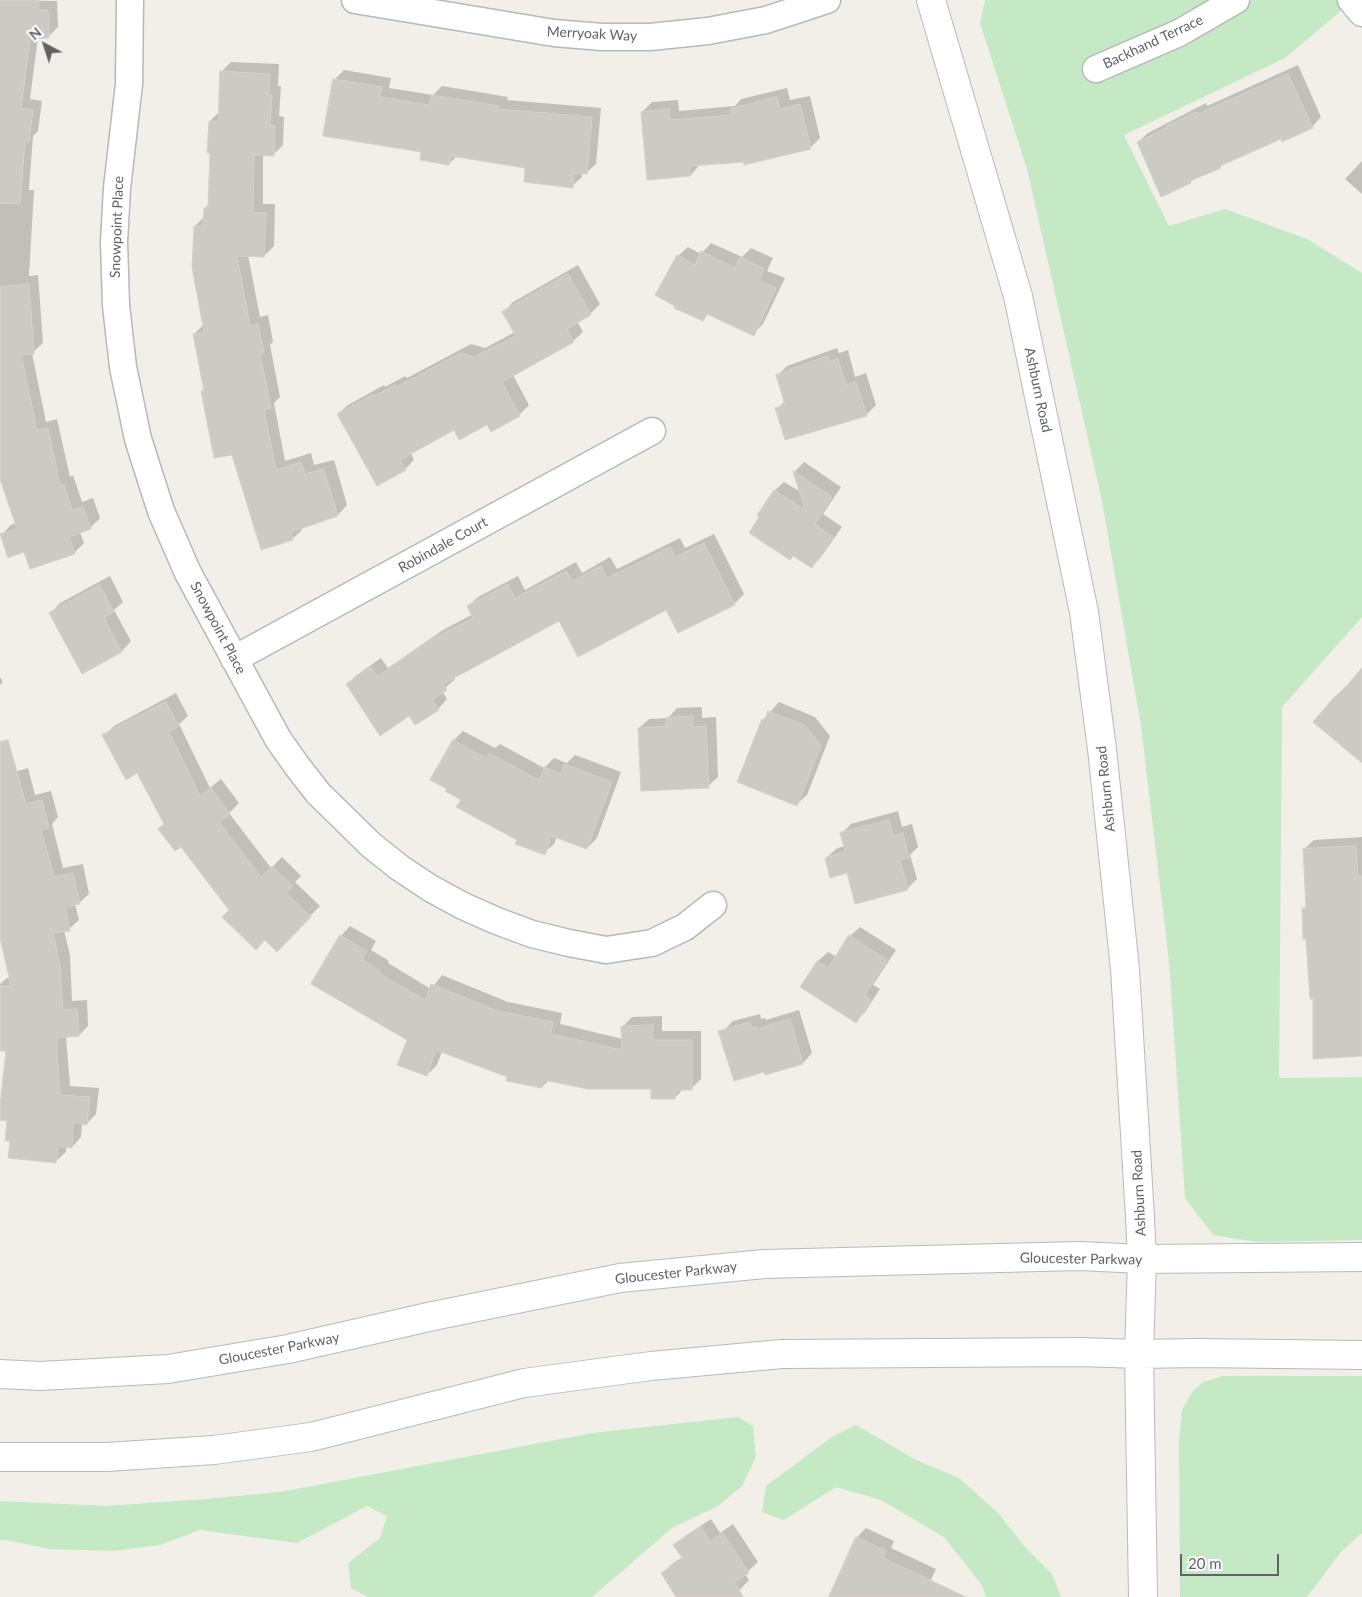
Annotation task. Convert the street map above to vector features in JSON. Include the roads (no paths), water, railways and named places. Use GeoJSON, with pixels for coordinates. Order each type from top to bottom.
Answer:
{"type":"FeatureCollection","features":[{"type":"Feature","properties":{"kind":"main road","name":"Ashburn Road"},"geometry":{"type":"LineString","coordinates":[[931,0],[1018,296],[1084,612],[1103,759],[1125,969],[1142,1259],[1139,1354],[1143,1597]]}},
{"type":"Feature","properties":{"kind":"main road","name":"Gloucester Parkway"},"geometry":{"type":"LineString","coordinates":[[0,1374],[40,1376],[168,1369],[288,1349],[432,1316],[630,1277],[764,1264],[1080,1256],[1142,1259],[1362,1257]]}},
{"type":"Feature","properties":{"kind":"main road"},"geometry":{"type":"LineString","coordinates":[[0,1457],[107,1457],[214,1450],[301,1438],[405,1414],[524,1383],[651,1366],[782,1354],[1080,1352],[1362,1355]]}},
{"type":"Feature","properties":{"kind":"street"},"geometry":{"type":"LineString","coordinates":[[130,0],[135,0]]}},
{"type":"Feature","properties":{"kind":"street","name":"Snowpoint Place"},"geometry":{"type":"LineString","coordinates":[[130,0],[129,84],[117,188],[114,242],[116,305],[123,367],[138,439],[161,511],[188,573],[278,739],[318,793],[371,845],[400,868],[430,888],[463,906],[497,921],[532,934],[606,950],[652,943],[685,927],[713,905]]}},
{"type":"Feature","properties":{"kind":"street","name":"Merryoak Way"},"geometry":{"type":"LineString","coordinates":[[355,0],[554,33],[602,37],[650,36],[708,31],[766,20],[827,0]]}},
{"type":"Feature","properties":{"kind":"street","name":"Backhand Terrace"},"geometry":{"type":"LineString","coordinates":[[1096,69],[1179,33],[1236,0]]}},
{"type":"Feature","properties":{"kind":"street"},"geometry":{"type":"LineString","coordinates":[[1351,0],[1362,13]]}},
{"type":"Feature","properties":{"kind":"street","name":"Robindale Court"},"geometry":{"type":"LineString","coordinates":[[234,659],[652,431]]}}]}
